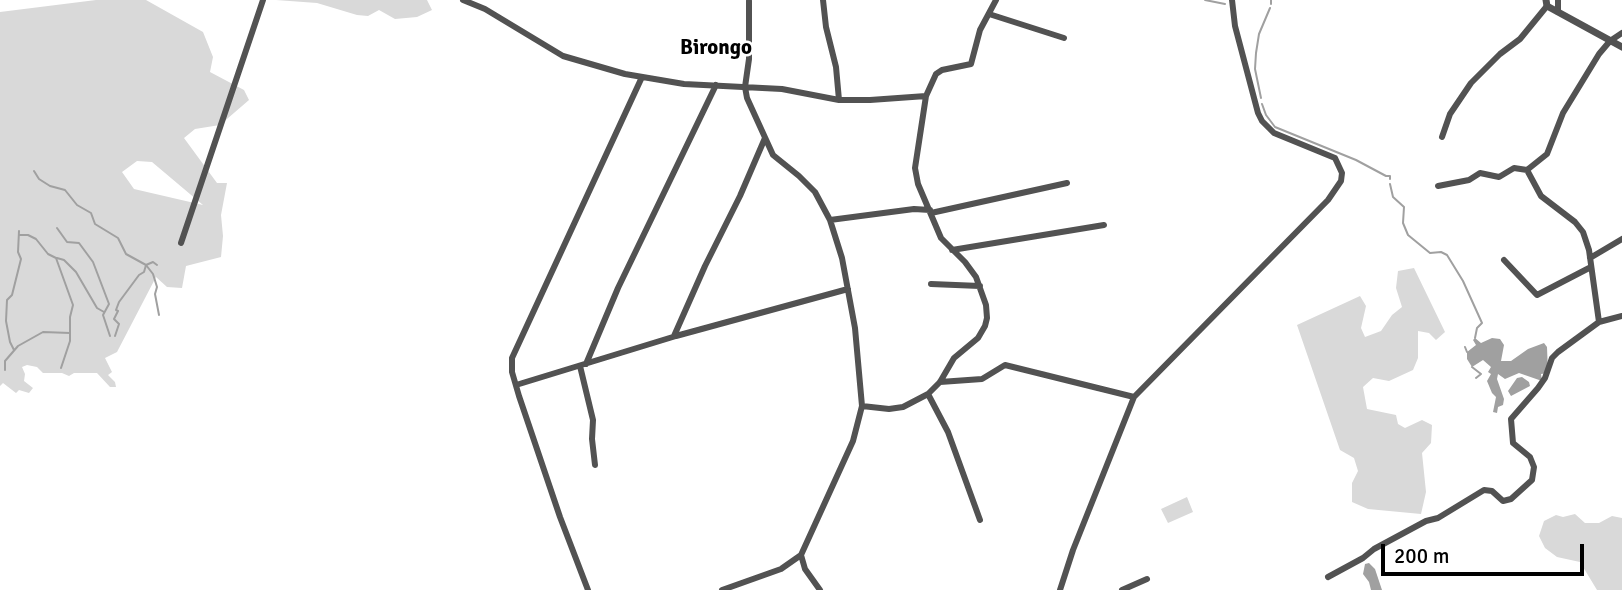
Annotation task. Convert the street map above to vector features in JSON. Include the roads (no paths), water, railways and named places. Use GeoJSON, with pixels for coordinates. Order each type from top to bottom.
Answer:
{"type":"FeatureCollection","features":[{"type":"Feature","properties":{"kind":"street"},"geometry":{"type":"LineString","coordinates":[[181,243],[263,0]]}},
{"type":"Feature","properties":{"kind":"street"},"geometry":{"type":"LineString","coordinates":[[463,0],[485,9],[564,56],[642,77],[684,84],[782,89],[839,100],[926,96]]}},
{"type":"Feature","properties":{"kind":"street"},"geometry":{"type":"LineString","coordinates":[[823,0],[826,27],[836,67],[839,100]]}},
{"type":"Feature","properties":{"kind":"street"},"geometry":{"type":"LineString","coordinates":[[862,406],[889,409],[903,407],[928,394],[940,382],[954,358],[978,338],[985,326],[987,312],[980,286],[971,269],[941,237],[918,184],[915,168],[926,96],[936,74],[942,70],[971,64],[978,34],[996,0]]}},
{"type":"Feature","properties":{"kind":"street"},"geometry":{"type":"LineString","coordinates":[[1558,12],[1559,0]]}},
{"type":"Feature","properties":{"kind":"street"},"geometry":{"type":"LineString","coordinates":[[722,590],[781,569],[801,555],[853,441],[862,406],[855,328],[830,219],[815,192],[773,155],[747,98],[745,87],[749,59],[748,1]]}},
{"type":"Feature","properties":{"kind":"street"},"geometry":{"type":"LineString","coordinates":[[1060,590],[1134,397],[1328,200],[1341,181],[1342,173],[1335,158],[1274,133],[1262,121],[1235,26],[1233,1]]}},
{"type":"Feature","properties":{"kind":"street"},"geometry":{"type":"LineString","coordinates":[[1442,137],[1450,114],[1471,83],[1500,54],[1520,39],[1546,3],[1622,47]]}},
{"type":"Feature","properties":{"kind":"street"},"geometry":{"type":"LineString","coordinates":[[989,14],[1064,38]]}},
{"type":"Feature","properties":{"kind":"street"},"geometry":{"type":"LineString","coordinates":[[1438,186],[1469,180],[1480,173],[1499,177],[1514,168],[1527,170],[1547,154],[1563,113],[1599,54],[1622,33]]}},
{"type":"Feature","properties":{"kind":"street"},"geometry":{"type":"LineString","coordinates":[[588,590],[560,517],[512,373],[512,358],[642,77]]}},
{"type":"Feature","properties":{"kind":"street"},"geometry":{"type":"LineString","coordinates":[[594,465],[593,420],[583,365],[716,85]]}},
{"type":"Feature","properties":{"kind":"street"},"geometry":{"type":"LineString","coordinates":[[673,337],[765,138]]}},
{"type":"Feature","properties":{"kind":"street"},"geometry":{"type":"LineString","coordinates":[[1527,170],[1532,183],[1549,204],[1580,227],[1586,238],[1599,322]]}},
{"type":"Feature","properties":{"kind":"street"},"geometry":{"type":"LineString","coordinates":[[830,219],[914,208],[931,211],[1067,183]]}},
{"type":"Feature","properties":{"kind":"street"},"geometry":{"type":"LineString","coordinates":[[952,250],[1104,225]]}},
{"type":"Feature","properties":{"kind":"street"},"geometry":{"type":"LineString","coordinates":[[1590,258],[1622,239]]}},
{"type":"Feature","properties":{"kind":"street"},"geometry":{"type":"LineString","coordinates":[[1504,260],[1537,295],[1591,267]]}},
{"type":"Feature","properties":{"kind":"street"},"geometry":{"type":"LineString","coordinates":[[931,284],[980,286]]}},
{"type":"Feature","properties":{"kind":"street"},"geometry":{"type":"LineString","coordinates":[[516,385],[673,337],[848,289]]}},
{"type":"Feature","properties":{"kind":"street"},"geometry":{"type":"LineString","coordinates":[[1328,577],[1484,490],[1492,491],[1503,501],[1507,501],[1532,480],[1533,461],[1513,443],[1511,419],[1538,388],[1552,358],[1558,352],[1599,322],[1622,316]]}},
{"type":"Feature","properties":{"kind":"street"},"geometry":{"type":"LineString","coordinates":[[940,382],[982,379],[1005,365],[1134,397]]}},
{"type":"Feature","properties":{"kind":"street"},"geometry":{"type":"LineString","coordinates":[[928,394],[948,432],[980,520]]}},
{"type":"Feature","properties":{"kind":"street"},"geometry":{"type":"LineString","coordinates":[[801,555],[805,569],[820,590]]}},
{"type":"Feature","properties":{"kind":"street"},"geometry":{"type":"LineString","coordinates":[[1122,590],[1147,579]]}},
{"type":"Feature","properties":{"kind":"waterway"},"geometry":{"type":"LineString","coordinates":[[1205,0],[1225,4]]}},
{"type":"Feature","properties":{"kind":"waterway"},"geometry":{"type":"LineString","coordinates":[[1261,98],[1255,69],[1256,53],[1259,34],[1270,8]]}},
{"type":"Feature","properties":{"kind":"waterway"},"geometry":{"type":"LineString","coordinates":[[1262,104],[1275,127],[1356,160],[1390,176],[1390,179]]}},
{"type":"Feature","properties":{"kind":"waterway"},"geometry":{"type":"LineString","coordinates":[[34,171],[39,179],[50,186],[65,190],[77,205],[91,213],[95,224],[118,238],[126,254],[146,265],[153,274],[157,287],[155,294],[159,315]]}},
{"type":"Feature","properties":{"kind":"waterway"},"geometry":{"type":"LineString","coordinates":[[1390,184],[1393,197],[1404,207],[1403,223],[1408,235],[1430,253],[1441,252],[1447,255],[1463,281],[1482,323],[1477,328],[1475,338]]}},
{"type":"Feature","properties":{"kind":"waterway"},"geometry":{"type":"LineString","coordinates":[[57,228],[67,242],[79,243],[93,262],[109,304],[103,315],[110,336]]}},
{"type":"Feature","properties":{"kind":"waterway"},"geometry":{"type":"LineString","coordinates":[[14,350],[6,321],[7,300],[12,295],[21,259],[18,252],[19,231]]}},
{"type":"Feature","properties":{"kind":"waterway"},"geometry":{"type":"LineString","coordinates":[[19,235],[36,239],[48,254],[56,258],[73,305],[70,341],[61,368]]}},
{"type":"Feature","properties":{"kind":"waterway"},"geometry":{"type":"LineString","coordinates":[[57,258],[64,260],[76,272],[97,308],[104,312]]}},
{"type":"Feature","properties":{"kind":"waterway"},"geometry":{"type":"LineString","coordinates":[[115,336],[119,324],[114,319],[119,302],[144,272],[146,265],[153,262],[157,265]]}},
{"type":"Feature","properties":{"kind":"waterway"},"geometry":{"type":"LineString","coordinates":[[5,370],[5,361],[18,346],[43,332],[70,333]]}},
{"type":"Feature","properties":{"kind":"waterway"},"geometry":{"type":"LineString","coordinates":[[1465,347],[1467,352]]}},
{"type":"Feature","properties":{"kind":"waterway"},"geometry":{"type":"LineString","coordinates":[[1472,367],[1481,374],[1476,378]]}},
{"type":"Feature","properties":{"kind":"district","name":"Birongo"},"geometry":{"type":"Point","coordinates":[716,48]}}]}
